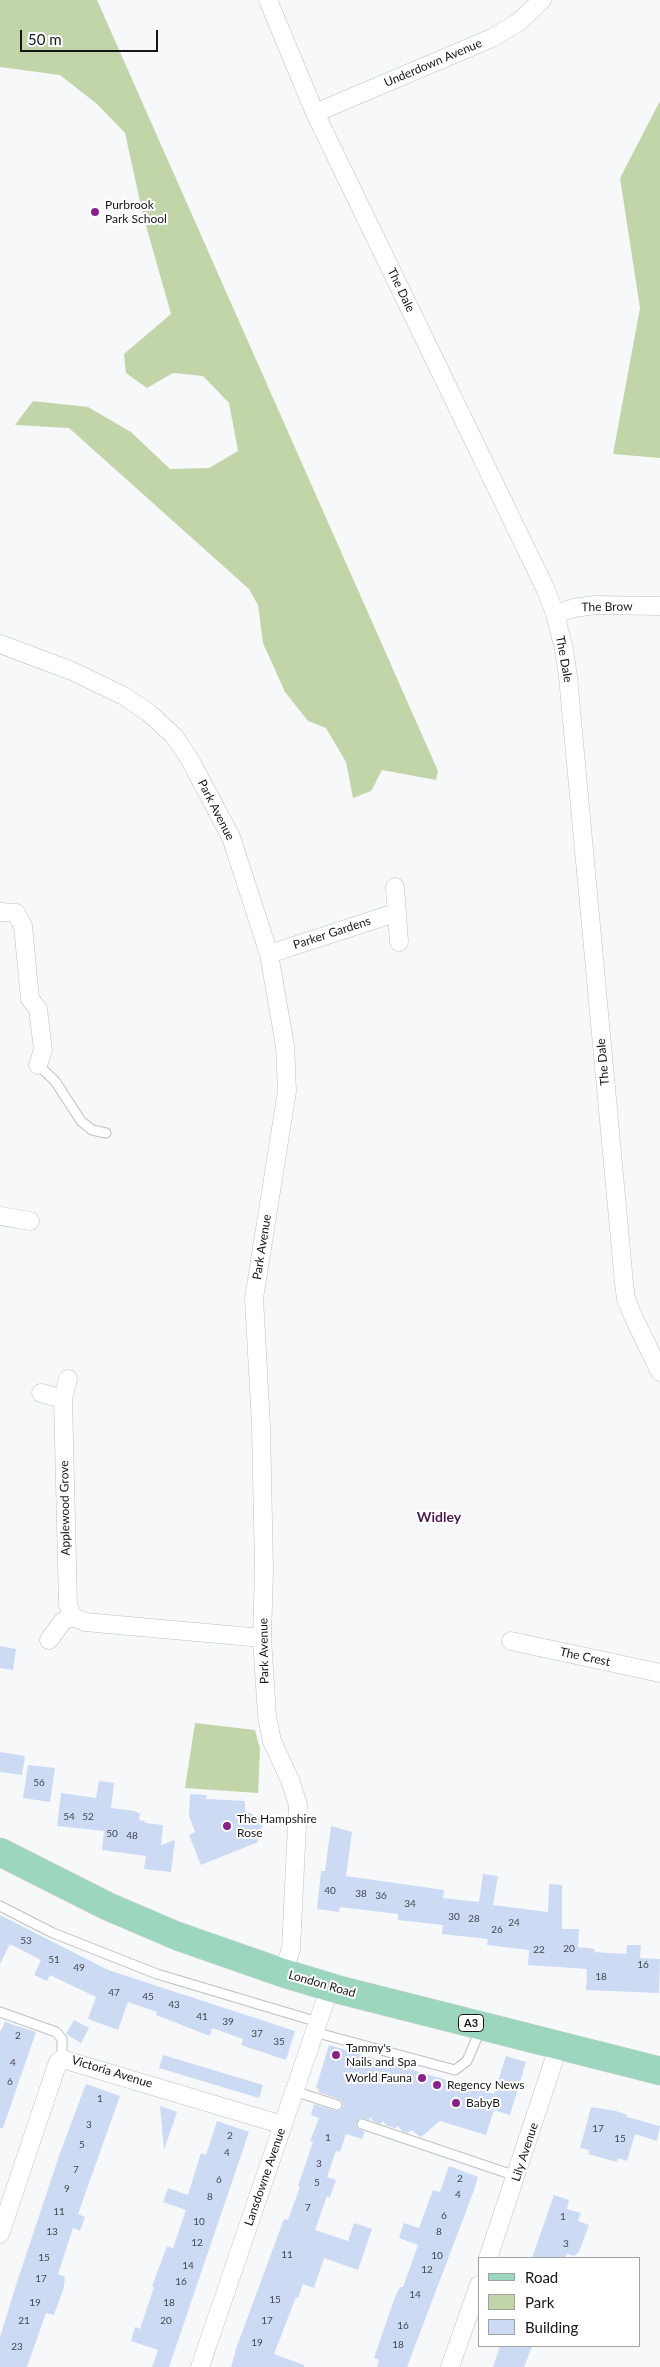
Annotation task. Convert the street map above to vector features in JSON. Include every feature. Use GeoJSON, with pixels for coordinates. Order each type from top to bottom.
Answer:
{"type":"FeatureCollection","features":[{"type":"Feature","properties":{"kind":"main road","name":"London Road"},"geometry":{"type":"LineString","coordinates":[[0,1852],[58,1882],[159,1928],[284,1973],[330,1987],[660,2071]]}},
{"type":"Feature","properties":{"kind":"street","name":"The Dale"},"geometry":{"type":"LineString","coordinates":[[268,0],[315,113],[546,590],[555,614],[564,649],[568,677],[626,1299],[632,1316],[660,1372]]}},
{"type":"Feature","properties":{"kind":"street","name":"Underdown Avenue"},"geometry":{"type":"LineString","coordinates":[[315,113],[492,38],[520,21],[542,0]]}},
{"type":"Feature","properties":{"kind":"street","name":"The Brow"},"geometry":{"type":"LineString","coordinates":[[555,614],[574,608],[595,605],[660,606]]}},
{"type":"Feature","properties":{"kind":"street","name":"Park Avenue"},"geometry":{"type":"LineString","coordinates":[[0,644],[72,671],[124,696],[149,713],[174,736],[189,758],[231,838],[269,954],[285,1046],[287,1092],[254,1298],[264,1531],[262,1638],[269,1724],[272,1741],[290,1780],[298,1805],[291,1949],[284,1973]]}},
{"type":"Feature","properties":{"kind":"street"},"geometry":{"type":"LineString","coordinates":[[395,887],[395,913],[399,942]]}},
{"type":"Feature","properties":{"kind":"street"},"geometry":{"type":"LineString","coordinates":[[0,912],[16,913],[23,926],[30,999],[38,1009],[43,1050],[38,1064]]}},
{"type":"Feature","properties":{"kind":"street","name":"Parker Gardens"},"geometry":{"type":"LineString","coordinates":[[269,954],[395,913]]}},
{"type":"Feature","properties":{"kind":"street"},"geometry":{"type":"LineString","coordinates":[[0,1216],[30,1220]]}},
{"type":"Feature","properties":{"kind":"street","name":"Applewood Grove"},"geometry":{"type":"LineString","coordinates":[[68,1379],[63,1399],[68,1605],[73,1617]]}},
{"type":"Feature","properties":{"kind":"street"},"geometry":{"type":"LineString","coordinates":[[41,1394],[63,1399]]}},
{"type":"Feature","properties":{"kind":"street"},"geometry":{"type":"LineString","coordinates":[[49,1640],[63,1621],[73,1617],[85,1622],[262,1638]]}},
{"type":"Feature","properties":{"kind":"street","name":"The Crest"},"geometry":{"type":"LineString","coordinates":[[511,1641],[660,1673]]}},
{"type":"Feature","properties":{"kind":"street","name":"Lansdowne Avenue"},"geometry":{"type":"LineString","coordinates":[[200,2367],[330,1987]]}},
{"type":"Feature","properties":{"kind":"street","name":"Lily Avenue"},"geometry":{"type":"LineString","coordinates":[[488,2257],[560,2045]]}},
{"type":"Feature","properties":{"kind":"street","name":"Victoria Avenue"},"geometry":{"type":"LineString","coordinates":[[0,2234],[58,2062],[62,2059],[283,2124]]}},
{"type":"Feature","properties":{"kind":"street"},"geometry":{"type":"LineString","coordinates":[[450,2367],[478,2288]]}},
{"type":"Feature","properties":{"kind":"lane"},"geometry":{"type":"LineString","coordinates":[[38,1064],[55,1080],[81,1121],[92,1130],[106,1133]]}},
{"type":"Feature","properties":{"kind":"lane"},"geometry":{"type":"LineString","coordinates":[[0,1906],[53,1934],[139,1968],[316,2027],[455,2070],[467,2061],[482,2025]]}},
{"type":"Feature","properties":{"kind":"lane"},"geometry":{"type":"LineString","coordinates":[[0,2012],[56,2032],[62,2039],[62,2059]]}},
{"type":"Feature","properties":{"kind":"lane"},"geometry":{"type":"LineString","coordinates":[[294,2091],[337,2105]]}},
{"type":"Feature","properties":{"kind":"lane"},"geometry":{"type":"LineString","coordinates":[[362,2124],[517,2176]]}},
{"type":"Feature","properties":{"kind":"green space"},"geometry":{"type":"Polygon","coordinates":[[[0,0],[97,0],[438,771],[436,780],[382,770],[371,791],[353,798],[346,762],[326,728],[308,721],[285,692],[263,643],[258,605],[249,589],[69,428],[15,425],[33,401],[88,407],[131,432],[170,469],[209,468],[238,451],[229,403],[203,376],[173,373],[147,388],[126,373],[124,354],[171,314],[143,215],[125,133],[97,104],[60,75],[0,67],[0,0]]]}},
{"type":"Feature","properties":{"kind":"green space"},"geometry":{"type":"Polygon","coordinates":[[[660,101],[660,458],[613,454],[640,308],[620,178],[660,101]]]}},
{"type":"Feature","properties":{"kind":"green space"},"geometry":{"type":"Polygon","coordinates":[[[195,1723],[255,1730],[260,1749],[258,1793],[185,1788],[195,1723]]]}},
{"type":"Feature","properties":{"kind":"building"},"geometry":{"type":"Polygon","coordinates":[[[0,1646],[16,1649],[13,1670],[0,1668],[0,1646]]]}},
{"type":"Feature","properties":{"kind":"building"},"geometry":{"type":"Polygon","coordinates":[[[0,1752],[25,1756],[22,1775],[0,1772],[0,1752]]]}},
{"type":"Feature","properties":{"kind":"building"},"geometry":{"type":"Polygon","coordinates":[[[28,1765],[55,1768],[50,1802],[23,1798],[28,1765]]]}},
{"type":"Feature","properties":{"kind":"building"},"geometry":{"type":"Polygon","coordinates":[[[99,1781],[114,1783],[111,1808],[135,1811],[140,1814],[139,1820],[145,1821],[145,1823],[163,1825],[161,1845],[175,1840],[171,1872],[144,1869],[146,1856],[102,1850],[104,1831],[57,1826],[61,1793],[96,1798],[99,1781]]]}},
{"type":"Feature","properties":{"kind":"building","name":"The Hampshire Rose"},"geometry":{"type":"Polygon","coordinates":[[[190,1794],[207,1795],[206,1799],[245,1801],[245,1811],[265,1820],[257,1838],[258,1842],[201,1865],[189,1835],[195,1832],[189,1816],[190,1794]]]}},
{"type":"Feature","properties":{"kind":"building"},"geometry":{"type":"Polygon","coordinates":[[[331,1826],[352,1832],[346,1876],[444,1890],[443,1898],[479,1902],[483,1874],[498,1876],[493,1905],[548,1912],[549,1884],[562,1885],[562,1929],[579,1929],[578,1947],[595,1949],[594,1952],[626,1954],[627,1945],[641,1945],[640,1958],[660,1959],[659,1993],[586,1990],[587,1969],[528,1965],[529,1950],[487,1945],[488,1939],[442,1934],[443,1925],[398,1920],[398,1914],[340,1907],[339,1912],[317,1909],[321,1871],[325,1871],[331,1826]]]}},
{"type":"Feature","properties":{"kind":"building"},"geometry":{"type":"Polygon","coordinates":[[[0,1915],[108,1970],[295,2031],[286,2060],[241,2045],[243,2039],[212,2028],[210,2036],[156,2015],[157,2012],[128,2002],[118,2030],[88,2019],[96,1997],[50,1975],[47,1981],[34,1975],[41,1960],[10,1944],[0,1964],[0,1915]]]}},
{"type":"Feature","properties":{"kind":"building"},"geometry":{"type":"Polygon","coordinates":[[[74,2020],[89,2028],[81,2043],[66,2034],[74,2020]]]}},
{"type":"Feature","properties":{"kind":"building"},"geometry":{"type":"Polygon","coordinates":[[[5,2022],[36,2032],[3,2128],[0,2128],[0,2032],[5,2022]]]}},
{"type":"Feature","properties":{"kind":"building"},"geometry":{"type":"Polygon","coordinates":[[[329,2045],[494,2094],[506,2056],[526,2062],[510,2115],[494,2110],[486,2135],[440,2121],[421,2137],[411,2130],[408,2133],[402,2131],[398,2126],[395,2128],[387,2126],[383,2121],[380,2124],[373,2121],[370,2117],[369,2120],[361,2118],[358,2120],[357,2128],[365,2132],[362,2139],[346,2134],[340,2152],[336,2151],[327,2177],[336,2180],[330,2197],[327,2196],[315,2230],[348,2241],[354,2223],[372,2229],[358,2270],[324,2258],[314,2288],[303,2284],[274,2354],[304,2365],[304,2367],[231,2367],[284,2219],[288,2220],[300,2187],[298,2186],[313,2142],[310,2141],[319,2118],[311,2115],[314,2104],[336,2111],[341,2110],[343,2106],[341,2100],[318,2092],[319,2089],[316,2088],[329,2045]]]}},
{"type":"Feature","properties":{"kind":"building"},"geometry":{"type":"Polygon","coordinates":[[[163,2055],[263,2085],[259,2098],[159,2068],[163,2055]]]}},
{"type":"Feature","properties":{"kind":"building"},"geometry":{"type":"Polygon","coordinates":[[[86,2084],[120,2096],[78,2214],[85,2217],[80,2231],[73,2228],[58,2274],[65,2277],[64,2287],[54,2315],[46,2313],[27,2367],[0,2367],[0,2337],[60,2153],[86,2084]]]}},
{"type":"Feature","properties":{"kind":"building"},"geometry":{"type":"Polygon","coordinates":[[[160,2106],[177,2112],[164,2150],[160,2106]]]}},
{"type":"Feature","properties":{"kind":"building"},"geometry":{"type":"Polygon","coordinates":[[[591,2107],[616,2111],[627,2115],[627,2117],[660,2126],[657,2141],[635,2134],[627,2161],[618,2158],[617,2162],[588,2154],[589,2150],[580,2148],[591,2107]]]}},
{"type":"Feature","properties":{"kind":"building"},"geometry":{"type":"Polygon","coordinates":[[[217,2121],[249,2132],[169,2367],[152,2367],[158,2350],[131,2341],[135,2327],[140,2329],[154,2287],[152,2286],[167,2246],[173,2248],[186,2210],[163,2202],[168,2188],[188,2195],[201,2153],[206,2155],[217,2121]]]}},
{"type":"Feature","properties":{"kind":"building"},"geometry":{"type":"Polygon","coordinates":[[[449,2166],[478,2177],[473,2193],[407,2367],[377,2367],[379,2360],[374,2358],[395,2297],[400,2287],[403,2287],[418,2245],[399,2238],[404,2223],[419,2228],[433,2190],[440,2192],[449,2166]]]}},
{"type":"Feature","properties":{"kind":"building"},"geometry":{"type":"Polygon","coordinates":[[[554,2195],[569,2200],[567,2209],[581,2213],[578,2221],[589,2225],[579,2252],[574,2256],[567,2254],[566,2257],[532,2257],[554,2195]]]}},
{"type":"Feature","properties":{"kind":"building"},"geometry":{"type":"Polygon","coordinates":[[[500,2347],[532,2347],[524,2367],[493,2367],[500,2347]]]}},
{"type":"Feature","properties":{"kind":"place","name":"Purbrook Park School"},"geometry":{"type":"Point","coordinates":[95,212]}},
{"type":"Feature","properties":{"kind":"place","name":"The Hampshire Rose"},"geometry":{"type":"Point","coordinates":[227,1826]}},
{"type":"Feature","properties":{"kind":"place","name":"Tammy's Nails and Spa"},"geometry":{"type":"Point","coordinates":[336,2055]}},
{"type":"Feature","properties":{"kind":"place","name":"World Fauna"},"geometry":{"type":"Point","coordinates":[422,2078]}},
{"type":"Feature","properties":{"kind":"place","name":"Regency News"},"geometry":{"type":"Point","coordinates":[437,2085]}},
{"type":"Feature","properties":{"kind":"place","name":"BabyB"},"geometry":{"type":"Point","coordinates":[456,2103]}},
{"type":"Feature","properties":{"kind":"district","name":"Widley"},"geometry":{"type":"Point","coordinates":[439,1517]}}]}
